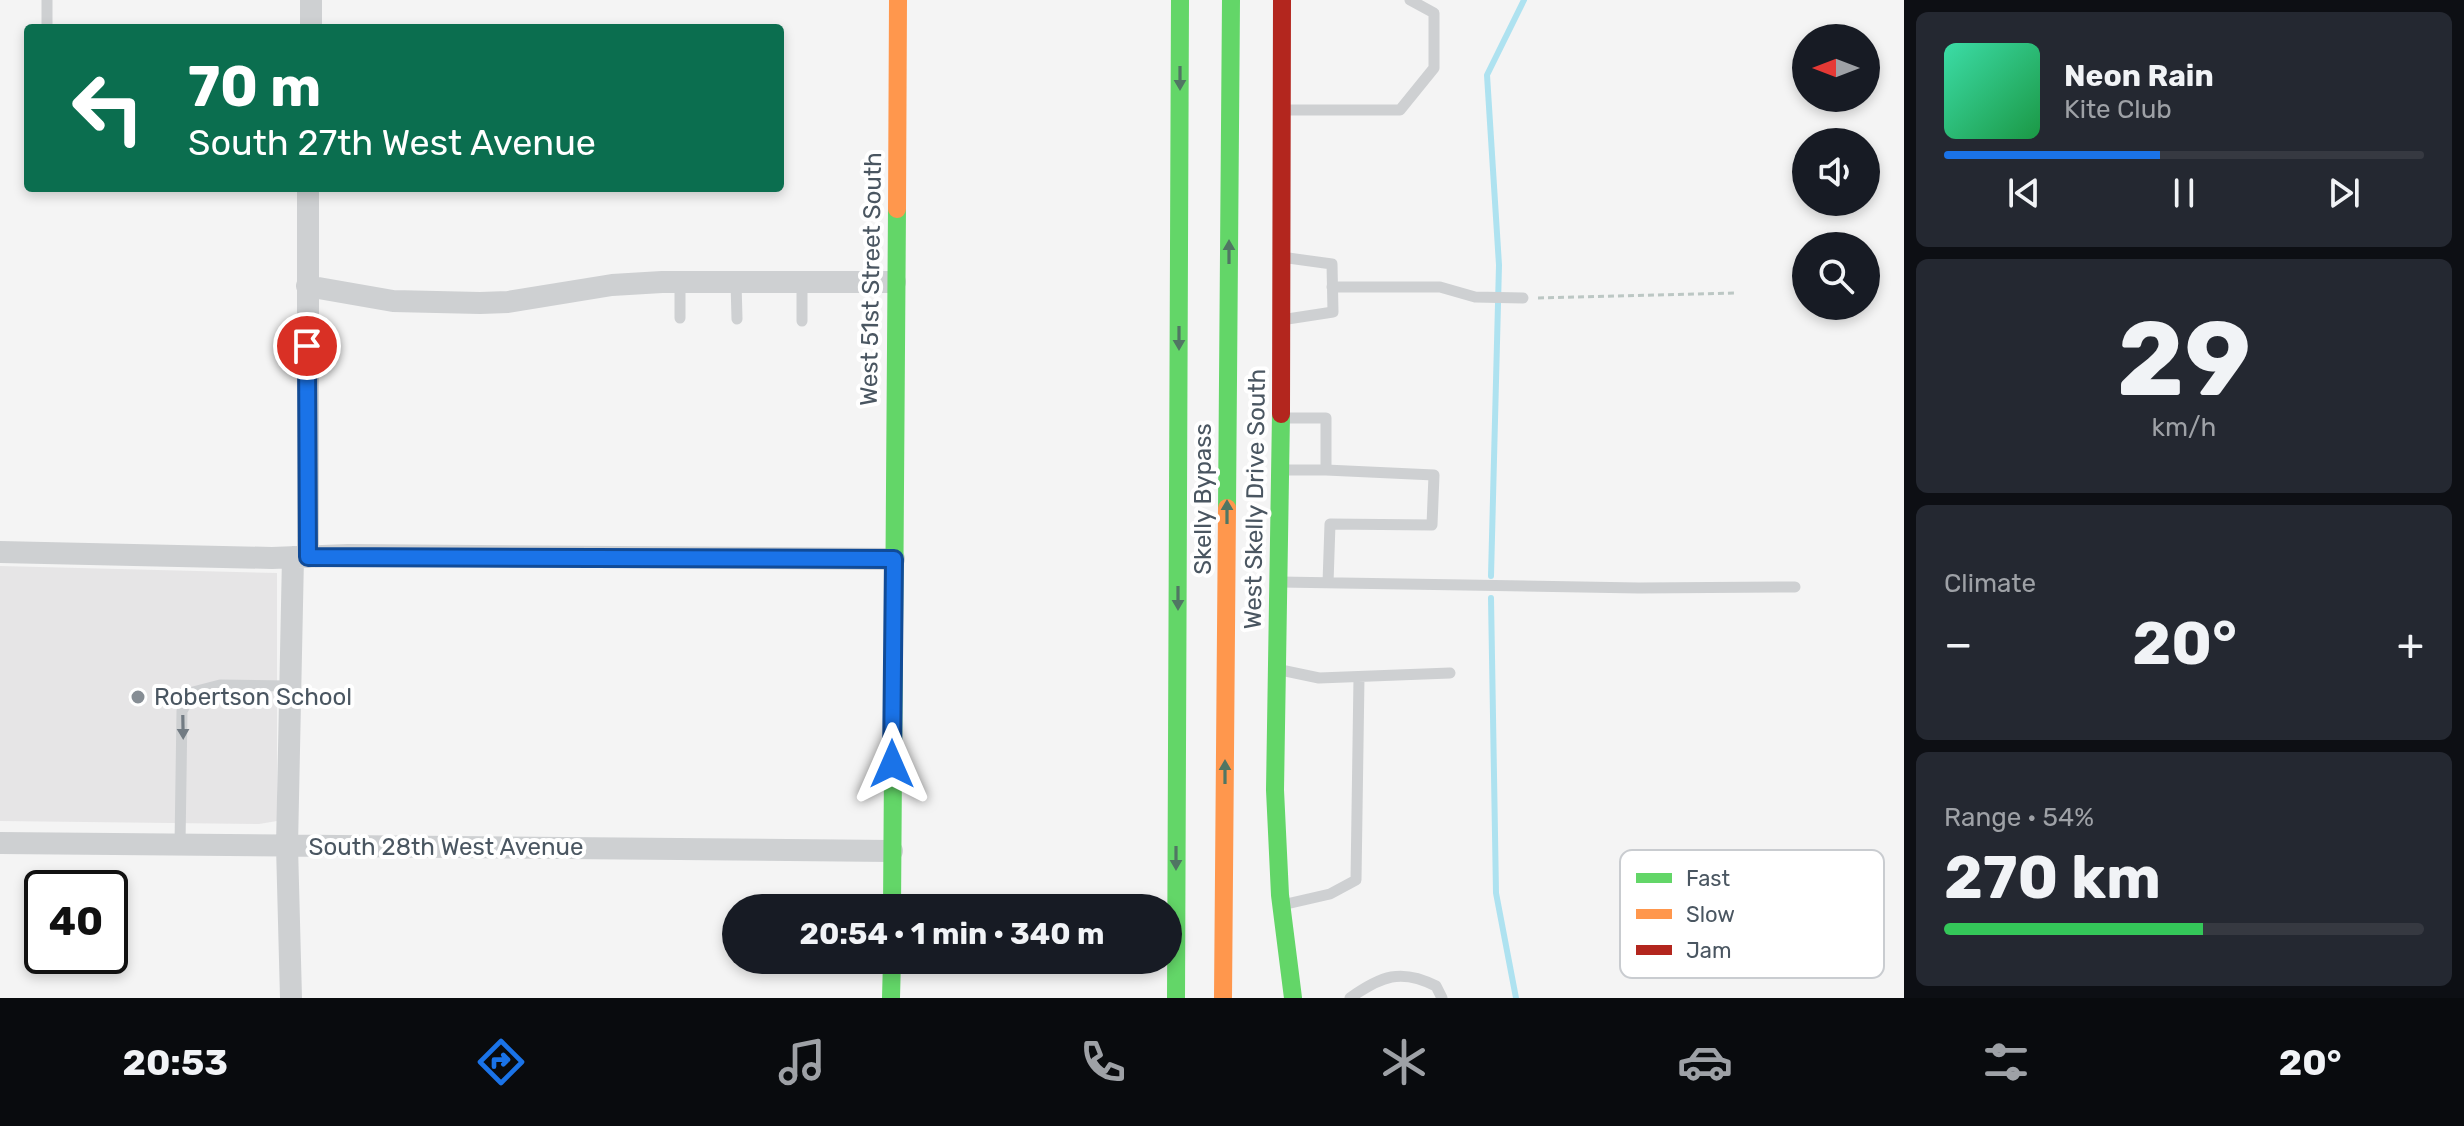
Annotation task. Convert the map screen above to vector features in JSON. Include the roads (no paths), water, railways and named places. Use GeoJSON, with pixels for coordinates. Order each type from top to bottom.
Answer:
{"type":"FeatureCollection","features":[{"type":"Feature","properties":{"kind":"main road","name":"West 51st Street South"},"geometry":{"type":"LineString","coordinates":[[892,894],[898,0]]}},
{"type":"Feature","properties":{"kind":"main road","name":"Skelly Bypass"},"geometry":{"type":"LineString","coordinates":[[1176,998],[1180,0]]}},
{"type":"Feature","properties":{"kind":"main road","name":"Skelly Bypass"},"geometry":{"type":"LineString","coordinates":[[1224,995],[1231,0]]}},
{"type":"Feature","properties":{"kind":"main road","name":"West Skelly Drive South"},"geometry":{"type":"LineString","coordinates":[[1282,0],[1280,582],[1275,800],[1282,905],[1293,998]]}},
{"type":"Feature","properties":{"kind":"main road"},"geometry":{"type":"LineString","coordinates":[[891,998],[892,974]]}},
{"type":"Feature","properties":{"kind":"street"},"geometry":{"type":"LineString","coordinates":[[311,0],[311,24]]}},
{"type":"Feature","properties":{"kind":"street"},"geometry":{"type":"LineString","coordinates":[[291,998],[287,846],[289,686],[300,557],[308,192]]}},
{"type":"Feature","properties":{"kind":"street"},"geometry":{"type":"LineString","coordinates":[[307,286],[393,301],[480,303],[508,302],[612,285],[895,282]]}},
{"type":"Feature","properties":{"kind":"street"},"geometry":{"type":"LineString","coordinates":[[0,552],[300,557],[894,559]]}},
{"type":"Feature","properties":{"kind":"street","name":"South 28th West Avenue"},"geometry":{"type":"LineString","coordinates":[[0,843],[892,851]]}},
{"type":"Feature","properties":{"kind":"lane"},"geometry":{"type":"LineString","coordinates":[[47,0],[47,24]]}},
{"type":"Feature","properties":{"kind":"lane"},"geometry":{"type":"LineString","coordinates":[[1282,110],[1400,110],[1434,68],[1434,13],[1410,0]]}},
{"type":"Feature","properties":{"kind":"lane"},"geometry":{"type":"LineString","coordinates":[[1281,257],[1332,264],[1333,312],[1281,321]]}},
{"type":"Feature","properties":{"kind":"lane"},"geometry":{"type":"LineString","coordinates":[[680,282],[680,318]]}},
{"type":"Feature","properties":{"kind":"lane"},"geometry":{"type":"LineString","coordinates":[[736,282],[737,319]]}},
{"type":"Feature","properties":{"kind":"lane"},"geometry":{"type":"LineString","coordinates":[[802,282],[802,321]]}},
{"type":"Feature","properties":{"kind":"lane"},"geometry":{"type":"LineString","coordinates":[[1332,287],[1440,287],[1475,297],[1523,298]]}},
{"type":"Feature","properties":{"kind":"lane"},"geometry":{"type":"LineString","coordinates":[[1280,418],[1326,418],[1326,470]]}},
{"type":"Feature","properties":{"kind":"lane"},"geometry":{"type":"LineString","coordinates":[[1280,470],[1434,475],[1432,525],[1330,524],[1328,583]]}},
{"type":"Feature","properties":{"kind":"lane"},"geometry":{"type":"LineString","coordinates":[[1280,582],[1639,588],[1795,587]]}},
{"type":"Feature","properties":{"kind":"lane"},"geometry":{"type":"LineString","coordinates":[[1276,669],[1319,678],[1450,673]]}},
{"type":"Feature","properties":{"kind":"lane"},"geometry":{"type":"LineString","coordinates":[[1282,905],[1330,894],[1356,880],[1359,677]]}},
{"type":"Feature","properties":{"kind":"lane"},"geometry":{"type":"LineString","coordinates":[[180,845],[182,711],[193,692],[220,685],[289,686]]}},
{"type":"Feature","properties":{"kind":"lane"},"geometry":{"type":"LineString","coordinates":[[1350,998],[1381,980],[1409,974],[1436,986],[1442,998]]}},
{"type":"Feature","properties":{"kind":"waterway"},"geometry":{"type":"LineString","coordinates":[[1491,576],[1499,265],[1487,75],[1524,0]]}},
{"type":"Feature","properties":{"kind":"waterway"},"geometry":{"type":"LineString","coordinates":[[1491,598],[1496,893],[1516,998]]}},
{"type":"Feature","properties":{"kind":"place","name":"Robertson School"},"geometry":{"type":"Point","coordinates":[138,697]}}]}
